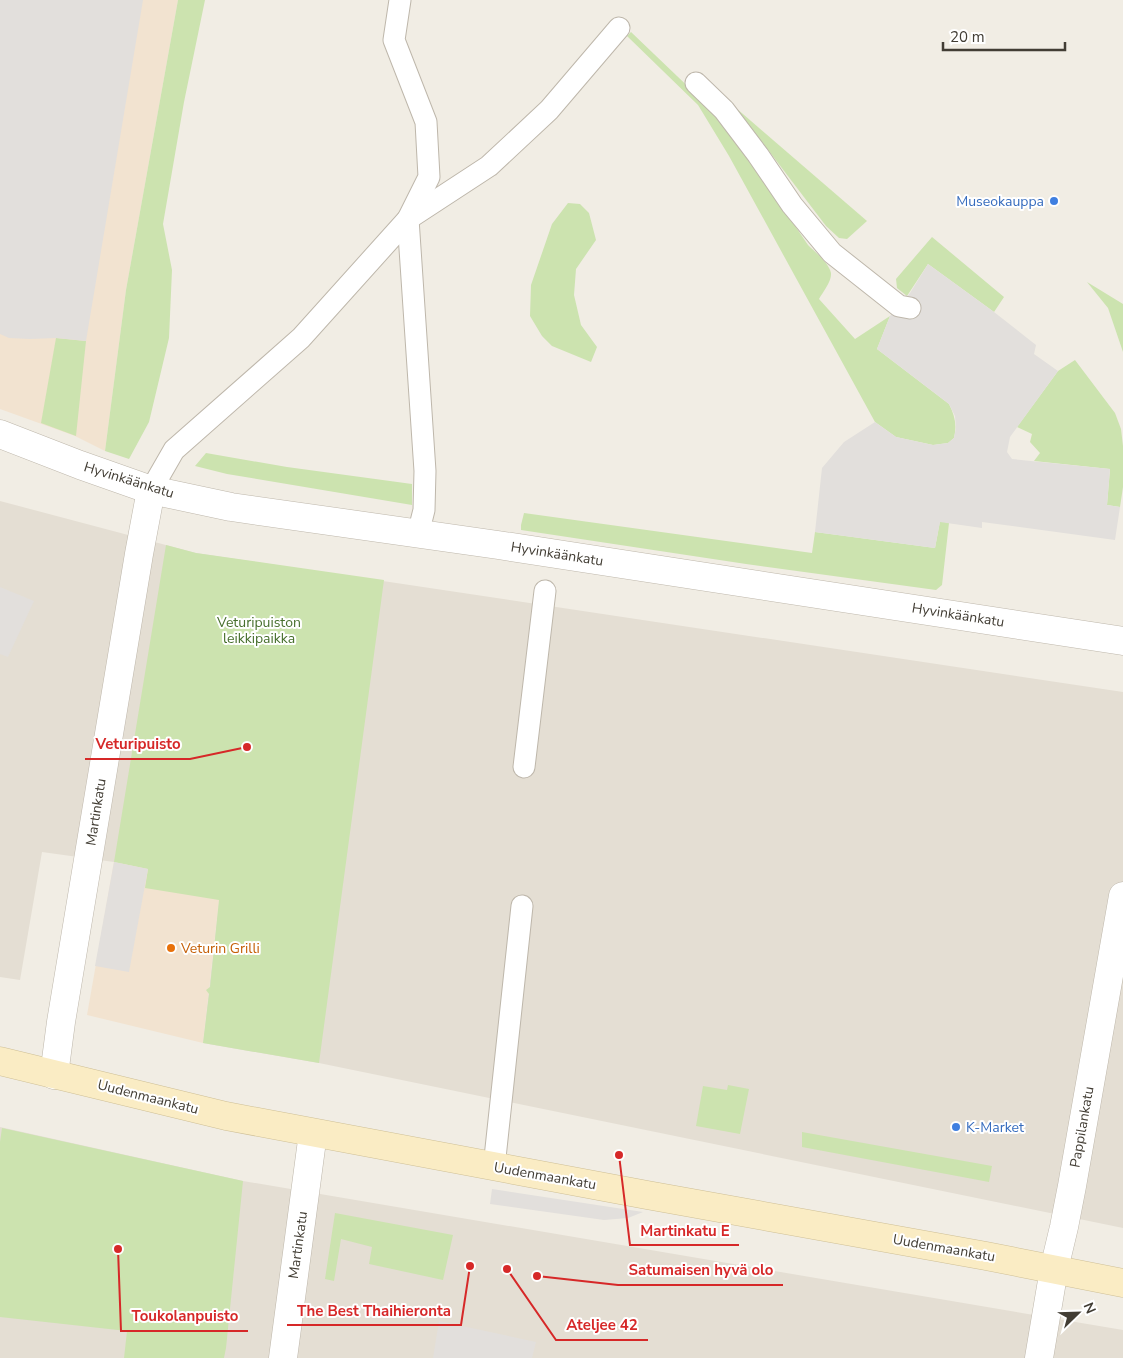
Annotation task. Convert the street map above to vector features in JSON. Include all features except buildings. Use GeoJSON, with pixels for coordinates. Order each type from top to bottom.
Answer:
{"type":"FeatureCollection","features":[{"type":"Feature","properties":{"kind":"main road","name":"Uudenmaankatu"},"geometry":{"type":"LineString","coordinates":[[0,1061],[226,1116],[1123,1283]]}},
{"type":"Feature","properties":{"kind":"street","name":"Hyvinkäänkatu"},"geometry":{"type":"LineString","coordinates":[[0,434],[80,466],[151,490],[231,507],[517,548],[1123,641]]}},
{"type":"Feature","properties":{"kind":"street","name":"Martinkatu"},"geometry":{"type":"LineString","coordinates":[[54,1075],[61,1022],[151,490]]}},
{"type":"Feature","properties":{"kind":"street","name":"Pappilankatu"},"geometry":{"type":"LineString","coordinates":[[1039,1358],[1054,1269],[1072,1186],[1123,896]]}},
{"type":"Feature","properties":{"kind":"street","name":"Martinkatu"},"geometry":{"type":"LineString","coordinates":[[283,1358],[313,1133]]}},
{"type":"Feature","properties":{"kind":"lane"},"geometry":{"type":"LineString","coordinates":[[400,0],[394,40],[426,122],[429,177],[408,219],[424,471],[424,510],[418,534]]}},
{"type":"Feature","properties":{"kind":"lane"},"geometry":{"type":"LineString","coordinates":[[151,490],[174,450],[300,338],[408,219],[489,166],[549,110],[619,28]]}},
{"type":"Feature","properties":{"kind":"lane"},"geometry":{"type":"LineString","coordinates":[[696,84],[724,110],[792,205],[832,253],[899,306],[910,308]]}},
{"type":"Feature","properties":{"kind":"lane"},"geometry":{"type":"LineString","coordinates":[[524,767],[545,591]]}},
{"type":"Feature","properties":{"kind":"lane"},"geometry":{"type":"LineString","coordinates":[[494,1166],[522,906]]}},
{"type":"Feature","properties":{"kind":"shaded area"},"geometry":{"type":"Polygon","coordinates":[[[0,0],[178,0],[126,290],[105,451],[75,436],[0,409],[0,0]]]}},
{"type":"Feature","properties":{"kind":"shaded area"},"geometry":{"type":"Polygon","coordinates":[[[0,0],[143,0],[86,341],[56,338],[9,338],[0,334],[0,0]]]}},
{"type":"Feature","properties":{"kind":"shaded area"},"geometry":{"type":"Polygon","coordinates":[[[928,264],[1036,345],[1034,354],[1058,371],[1010,437],[1007,452],[1012,459],[1110,469],[1107,505],[1120,507],[1115,540],[982,522],[982,528],[940,522],[935,548],[815,532],[822,468],[844,442],[875,422],[896,437],[933,445],[948,443],[954,438],[956,428],[955,416],[949,404],[877,349],[890,316],[910,293],[928,264]]]}},
{"type":"Feature","properties":{"kind":"shaded area"},"geometry":{"type":"Polygon","coordinates":[[[0,501],[196,553],[1123,692],[1123,1228],[319,1063],[203,1043],[221,883],[114,862],[42,852],[20,980],[0,977],[0,501]]]}},
{"type":"Feature","properties":{"kind":"shaded area"},"geometry":{"type":"Polygon","coordinates":[[[0,587],[34,601],[8,657],[0,654],[0,587]]]}},
{"type":"Feature","properties":{"kind":"shaded area"},"geometry":{"type":"Polygon","coordinates":[[[114,862],[221,883],[203,1043],[87,1015],[114,862]]]}},
{"type":"Feature","properties":{"kind":"shaded area"},"geometry":{"type":"Polygon","coordinates":[[[114,862],[148,869],[129,972],[95,966],[114,862]]]}},
{"type":"Feature","properties":{"kind":"shaded area"},"geometry":{"type":"Polygon","coordinates":[[[0,1127],[243,1181],[1123,1330],[1123,1358],[0,1358],[0,1127]]]}},
{"type":"Feature","properties":{"kind":"shaded area"},"geometry":{"type":"Polygon","coordinates":[[[492,1189],[643,1212],[628,1218],[604,1220],[490,1204],[492,1189]]]}},
{"type":"Feature","properties":{"kind":"shaded area"},"geometry":{"type":"Polygon","coordinates":[[[439,1321],[536,1342],[532,1358],[433,1358],[439,1321]]]}},
{"type":"Feature","properties":{"kind":"green space"},"geometry":{"type":"Polygon","coordinates":[[[178,0],[205,0],[184,102],[163,224],[172,270],[169,338],[149,422],[129,459],[105,451],[126,290],[178,0]]]}},
{"type":"Feature","properties":{"kind":"green space"},"geometry":{"type":"Polygon","coordinates":[[[631,32],[723,120],[808,245],[828,265],[831,273],[830,279],[819,299],[855,339],[890,316],[877,349],[949,404],[954,417],[955,429],[954,438],[948,443],[933,445],[896,437],[875,422],[729,156],[698,105],[627,36],[631,32]]]}},
{"type":"Feature","properties":{"kind":"green space"},"geometry":{"type":"Polygon","coordinates":[[[736,108],[867,221],[847,239],[839,238],[826,226],[736,108]]]}},
{"type":"Feature","properties":{"kind":"green space"},"geometry":{"type":"Polygon","coordinates":[[[568,203],[580,204],[589,213],[596,240],[576,269],[574,295],[581,325],[597,347],[591,362],[552,346],[542,336],[530,316],[531,285],[552,224],[568,203]]]}},
{"type":"Feature","properties":{"kind":"green space"},"geometry":{"type":"Polygon","coordinates":[[[932,237],[1004,297],[994,312],[928,264],[907,296],[897,288],[896,279],[932,237]]]}},
{"type":"Feature","properties":{"kind":"green space"},"geometry":{"type":"Polygon","coordinates":[[[1087,282],[1123,304],[1123,352],[1108,308],[1087,282]]]}},
{"type":"Feature","properties":{"kind":"green space"},"geometry":{"type":"Polygon","coordinates":[[[56,338],[86,341],[76,436],[41,423],[56,338]]]}},
{"type":"Feature","properties":{"kind":"green space"},"geometry":{"type":"Polygon","coordinates":[[[1075,360],[1115,413],[1121,429],[1123,487],[1120,507],[1107,505],[1110,469],[1034,461],[1040,453],[1030,442],[1032,434],[1017,427],[1058,371],[1075,360]]]}},
{"type":"Feature","properties":{"kind":"green space"},"geometry":{"type":"Polygon","coordinates":[[[206,453],[287,467],[412,484],[412,505],[227,474],[195,466],[206,453]]]}},
{"type":"Feature","properties":{"kind":"green space"},"geometry":{"type":"Polygon","coordinates":[[[524,513],[812,553],[815,532],[935,548],[940,521],[949,523],[942,585],[936,590],[521,530],[524,513]]]}},
{"type":"Feature","properties":{"kind":"green space","name":"Veturipuiston leikkipaikka"},"geometry":{"type":"Polygon","coordinates":[[[166,545],[196,553],[384,580],[319,1063],[203,1043],[209,994],[206,990],[210,987],[219,900],[145,888],[148,869],[114,862],[166,545]]]}},
{"type":"Feature","properties":{"kind":"green space"},"geometry":{"type":"Polygon","coordinates":[[[728,1085],[749,1089],[740,1134],[696,1126],[703,1086],[727,1090],[728,1085]]]}},
{"type":"Feature","properties":{"kind":"green space"},"geometry":{"type":"Polygon","coordinates":[[[2,1128],[243,1181],[224,1358],[124,1358],[127,1331],[0,1317],[0,1142],[2,1128]]]}},
{"type":"Feature","properties":{"kind":"green space"},"geometry":{"type":"Polygon","coordinates":[[[802,1132],[992,1166],[989,1182],[802,1147],[802,1132]]]}},
{"type":"Feature","properties":{"kind":"green space"},"geometry":{"type":"Polygon","coordinates":[[[335,1213],[453,1235],[443,1280],[369,1264],[372,1247],[341,1239],[334,1281],[325,1279],[335,1213]]]}},
{"type":"Feature","properties":{"kind":"place","name":"Museokauppa"},"geometry":{"type":"Point","coordinates":[1054,201]}},
{"type":"Feature","properties":{"kind":"place","name":"Veturipuisto"},"geometry":{"type":"Point","coordinates":[247,747]}},
{"type":"Feature","properties":{"kind":"place","name":"Veturin Grilli"},"geometry":{"type":"Point","coordinates":[171,948]}},
{"type":"Feature","properties":{"kind":"place","name":"K-Market"},"geometry":{"type":"Point","coordinates":[956,1127]}},
{"type":"Feature","properties":{"kind":"place","name":"Martinkatu E"},"geometry":{"type":"Point","coordinates":[619,1155]}},
{"type":"Feature","properties":{"kind":"place","name":"Toukolanpuisto"},"geometry":{"type":"Point","coordinates":[118,1249]}},
{"type":"Feature","properties":{"kind":"place","name":"The Best Thaihieronta"},"geometry":{"type":"Point","coordinates":[470,1266]}},
{"type":"Feature","properties":{"kind":"place","name":"Ateljee 42"},"geometry":{"type":"Point","coordinates":[507,1269]}},
{"type":"Feature","properties":{"kind":"place","name":"Satumaisen hyvä olo"},"geometry":{"type":"Point","coordinates":[537,1276]}}]}
